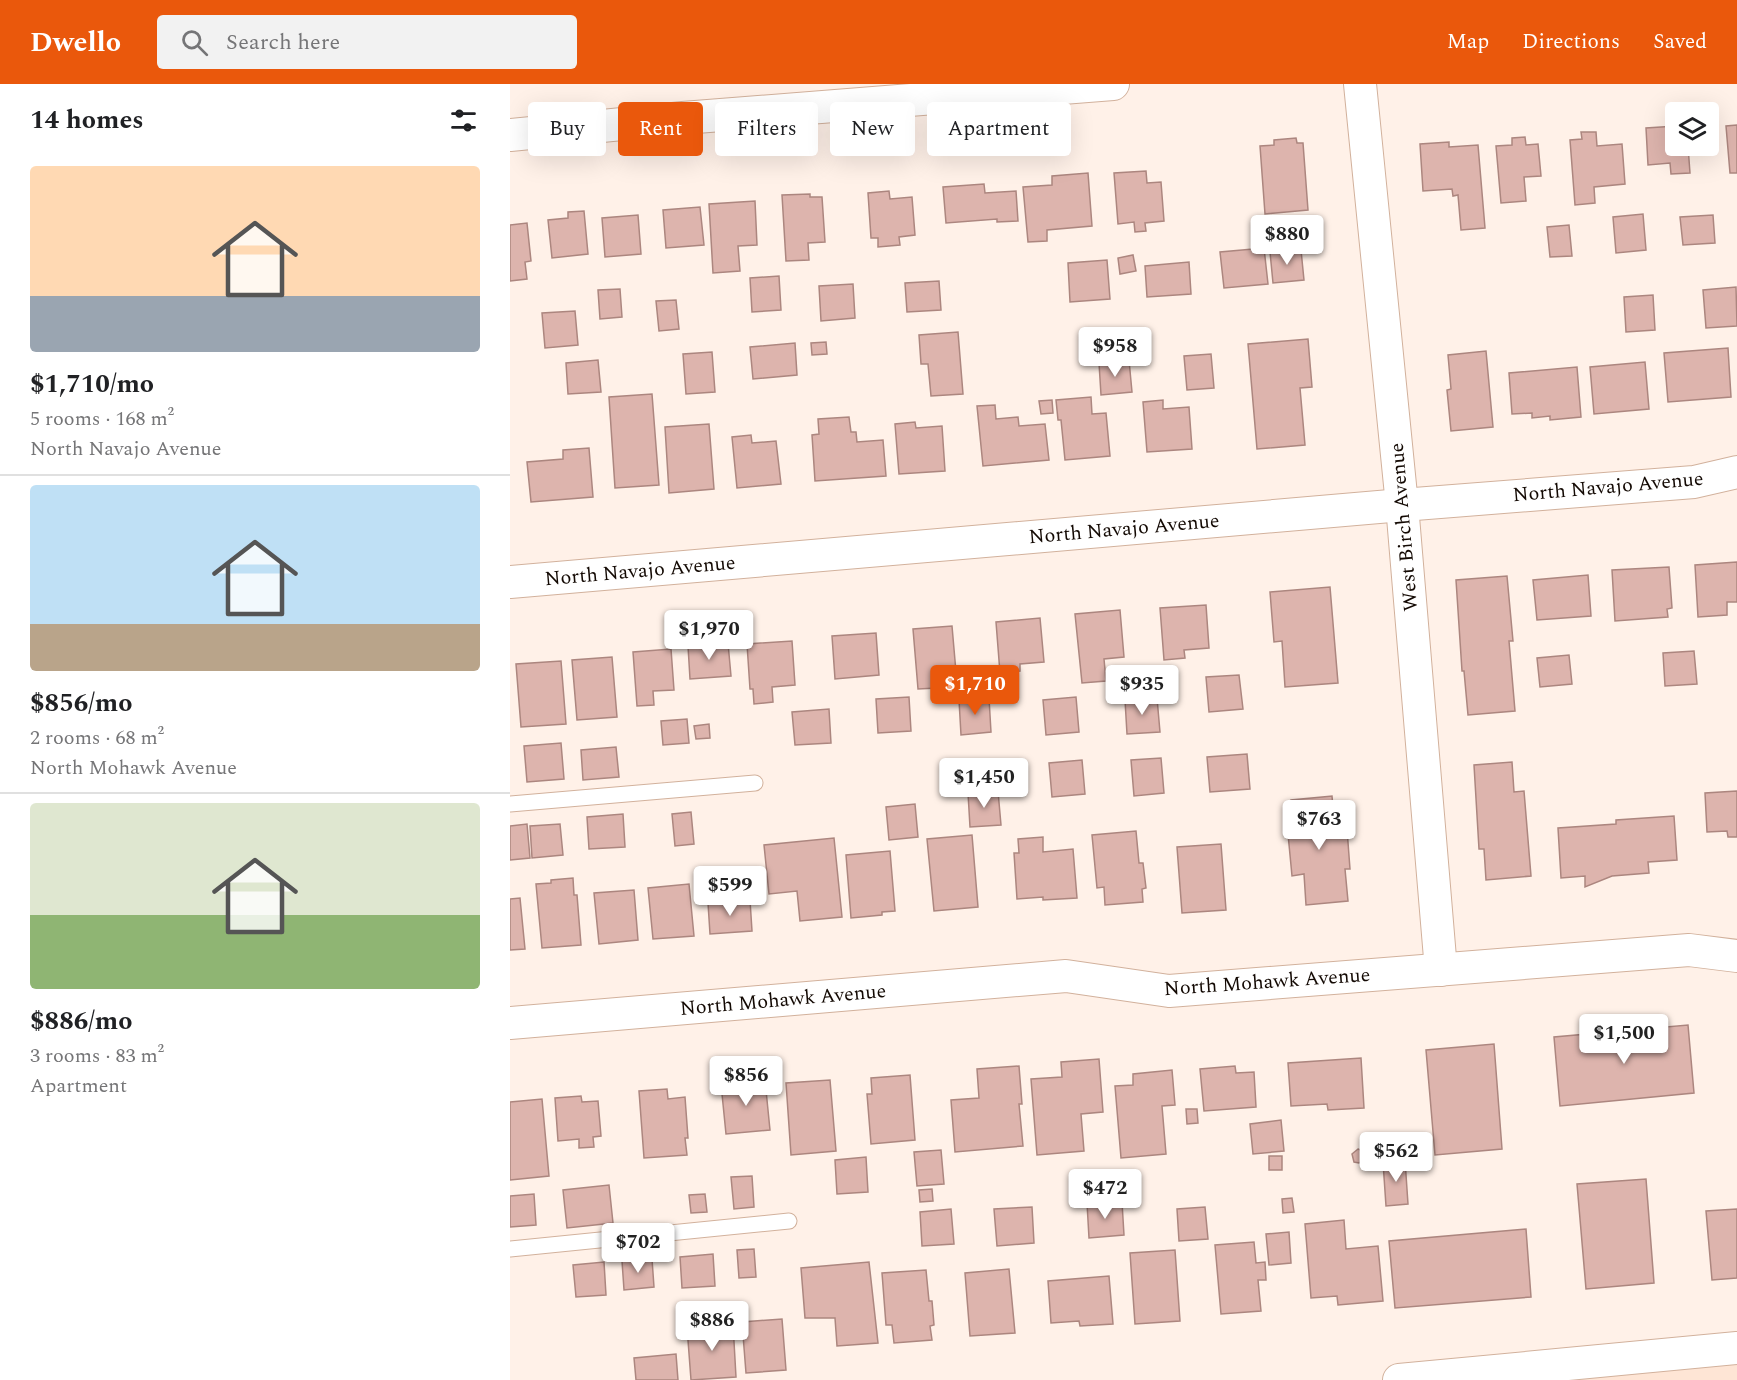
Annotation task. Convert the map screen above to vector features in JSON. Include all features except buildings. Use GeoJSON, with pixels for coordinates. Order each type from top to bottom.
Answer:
{"type":"FeatureCollection","features":[{"type":"Feature","properties":{"kind":"street"},"geometry":{"type":"LineString","coordinates":[[510,135],[682,118],[1113,84]]}},
{"type":"Feature","properties":{"kind":"street","name":"West Birch Avenue"},"geometry":{"type":"LineString","coordinates":[[1360,84],[1402,505],[1441,970]]}},
{"type":"Feature","properties":{"kind":"street","name":"North Navajo Avenue"},"geometry":{"type":"LineString","coordinates":[[510,582],[1694,482],[1737,472]]}},
{"type":"Feature","properties":{"kind":"street","name":"North Mohawk Avenue"},"geometry":{"type":"LineString","coordinates":[[510,1023],[1066,976],[1169,991],[1689,950],[1737,956]]}},
{"type":"Feature","properties":{"kind":"street"},"geometry":{"type":"LineString","coordinates":[[1398,1380],[1737,1348]]}},
{"type":"Feature","properties":{"kind":"lane"},"geometry":{"type":"LineString","coordinates":[[510,804],[756,783]]}},
{"type":"Feature","properties":{"kind":"lane"},"geometry":{"type":"LineString","coordinates":[[510,1249],[789,1221]]}},
{"type":"Feature","properties":{"kind":"shaded area"},"geometry":{"type":"Polygon","coordinates":[[[1737,1348],[1737,1380],[1399,1380],[1737,1348]]]}}]}
